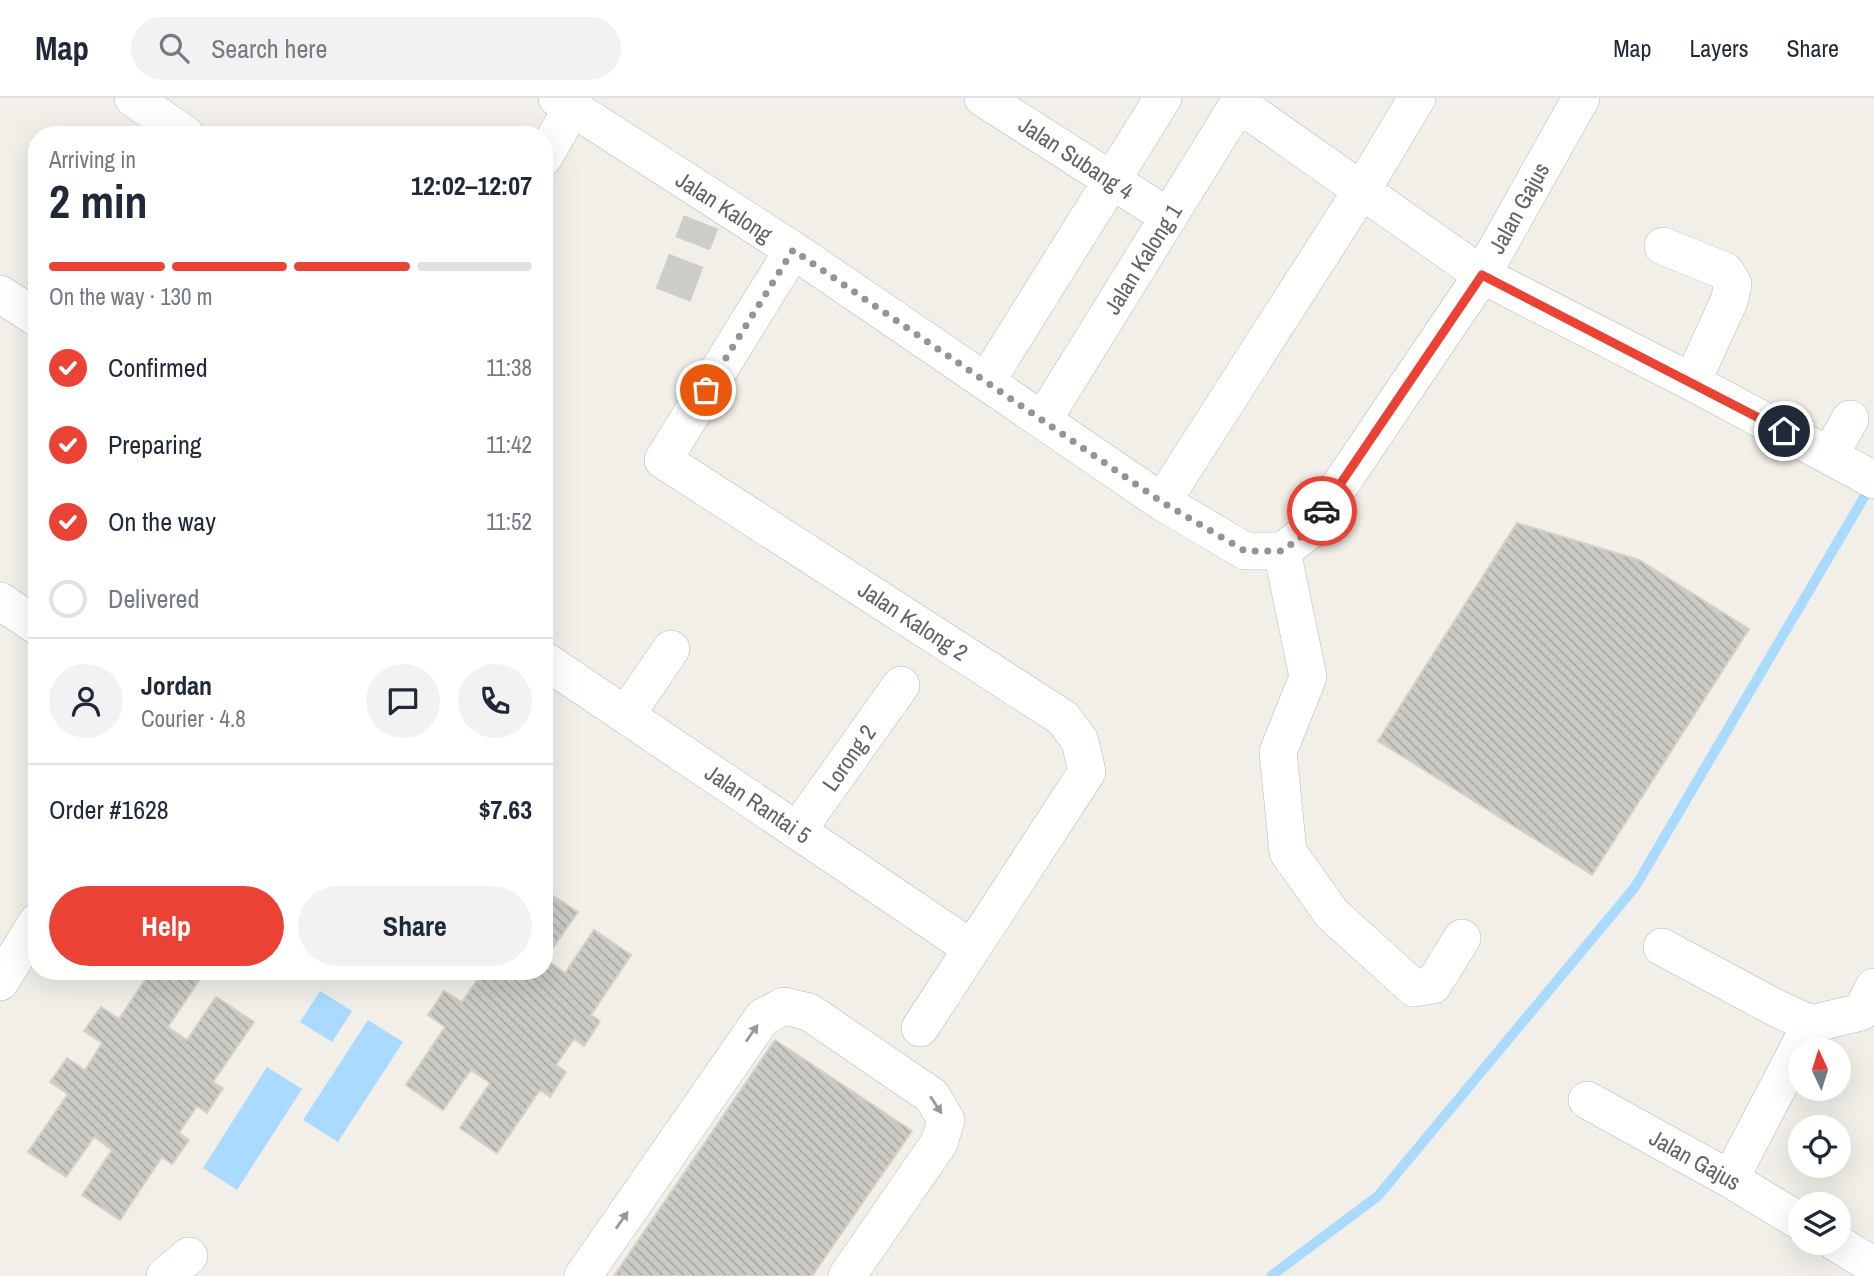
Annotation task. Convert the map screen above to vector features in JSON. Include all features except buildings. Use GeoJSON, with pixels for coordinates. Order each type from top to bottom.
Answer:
{"type":"FeatureCollection","features":[{"type":"Feature","properties":{"kind":"street"},"geometry":{"type":"LineString","coordinates":[[133,98],[173,126]]}},
{"type":"Feature","properties":{"kind":"street","name":"Jalan Subang 4"},"geometry":{"type":"LineString","coordinates":[[983,98],[1169,217]]}},
{"type":"Feature","properties":{"kind":"street"},"geometry":{"type":"LineString","coordinates":[[986,382],[1163,98]]}},
{"type":"Feature","properties":{"kind":"street"},"geometry":{"type":"LineString","coordinates":[[1162,502],[1362,190],[1417,98]]}},
{"type":"Feature","properties":{"kind":"street","name":"Jalan Gajus"},"geometry":{"type":"LineString","coordinates":[[1282,551],[1309,531],[1482,275],[1581,98]]}},
{"type":"Feature","properties":{"kind":"street"},"geometry":{"type":"LineString","coordinates":[[1241,101],[1482,275],[1692,382],[1850,467],[1850,419]]}},
{"type":"Feature","properties":{"kind":"street","name":"Jalan Kalong 1"},"geometry":{"type":"LineString","coordinates":[[1044,421],[1241,101]]}},
{"type":"Feature","properties":{"kind":"street"},"geometry":{"type":"LineString","coordinates":[[553,134],[565,103]]}},
{"type":"Feature","properties":{"kind":"street","name":"Jalan Kalong"},"geometry":{"type":"LineString","coordinates":[[565,103],[705,210],[793,250],[1162,502],[1245,551],[1282,551]]}},
{"type":"Feature","properties":{"kind":"street"},"geometry":{"type":"LineString","coordinates":[[1663,246],[1725,271],[1733,284],[1729,301],[1692,382]]}},
{"type":"Feature","properties":{"kind":"street","name":"Jalan Kalong 2"},"geometry":{"type":"LineString","coordinates":[[793,250],[663,460],[1063,718],[1080,741],[1087,772],[920,1028]]}},
{"type":"Feature","properties":{"kind":"street"},"geometry":{"type":"LineString","coordinates":[[0,294],[28,312]]}},
{"type":"Feature","properties":{"kind":"street"},"geometry":{"type":"LineString","coordinates":[[1282,551],[1308,677],[1278,752],[1288,852],[1332,914],[1414,988],[1433,985],[1462,938]]}},
{"type":"Feature","properties":{"kind":"street"},"geometry":{"type":"LineString","coordinates":[[0,601],[28,620]]}},
{"type":"Feature","properties":{"kind":"street"},"geometry":{"type":"LineString","coordinates":[[626,715],[671,649]]}},
{"type":"Feature","properties":{"kind":"street","name":"Jalan Rantai 5"},"geometry":{"type":"LineString","coordinates":[[553,666],[971,948]]}},
{"type":"Feature","properties":{"kind":"street","name":"Lorong 2"},"geometry":{"type":"LineString","coordinates":[[797,831],[901,685]]}},
{"type":"Feature","properties":{"kind":"street"},"geometry":{"type":"LineString","coordinates":[[0,982],[20,930]]}},
{"type":"Feature","properties":{"kind":"street"},"geometry":{"type":"LineString","coordinates":[[1662,947],[1811,1024]]}},
{"type":"Feature","properties":{"kind":"street"},"geometry":{"type":"LineString","coordinates":[[1730,1179],[1811,1024],[1867,1000]]}},
{"type":"Feature","properties":{"kind":"street"},"geometry":{"type":"LineString","coordinates":[[583,1276],[763,1017],[784,1006],[809,1012],[932,1096],[946,1120],[939,1143],[847,1276]]}},
{"type":"Feature","properties":{"kind":"street","name":"Jalan Gajus"},"geometry":{"type":"LineString","coordinates":[[1587,1100],[1788,1214]]}},
{"type":"Feature","properties":{"kind":"street"},"geometry":{"type":"LineString","coordinates":[[1851,1252],[1874,1266]]}},
{"type":"Feature","properties":{"kind":"street"},"geometry":{"type":"LineString","coordinates":[[165,1276],[189,1256],[189,1276]]}},
{"type":"Feature","properties":{"kind":"water"},"geometry":{"type":"Polygon","coordinates":[[[320,991],[352,1011],[332,1042],[300,1022],[320,991]]]}},
{"type":"Feature","properties":{"kind":"water"},"geometry":{"type":"Polygon","coordinates":[[[368,1020],[403,1042],[338,1142],[303,1120],[368,1020]]]}},
{"type":"Feature","properties":{"kind":"water"},"geometry":{"type":"Polygon","coordinates":[[[267,1067],[302,1089],[237,1190],[203,1168],[267,1067]]]}},
{"type":"Feature","properties":{"kind":"waterway"},"geometry":{"type":"LineString","coordinates":[[1271,1276],[1378,1196],[1635,887],[1870,487]]}},
{"type":"Feature","properties":{"kind":"tunnel"},"geometry":{"type":"LineString","coordinates":[[673,295],[701,222]]}},
{"type":"Feature","properties":{"kind":"way so far"},"geometry":{"type":"LineString","coordinates":[[706,390],[793,250],[1162,502],[1245,551],[1282,551],[1309,531],[1322,511]]}},
{"type":"Feature","properties":{"kind":"route"},"geometry":{"type":"LineString","coordinates":[[1322,511],[1482,275],[1784,431]]}}]}
